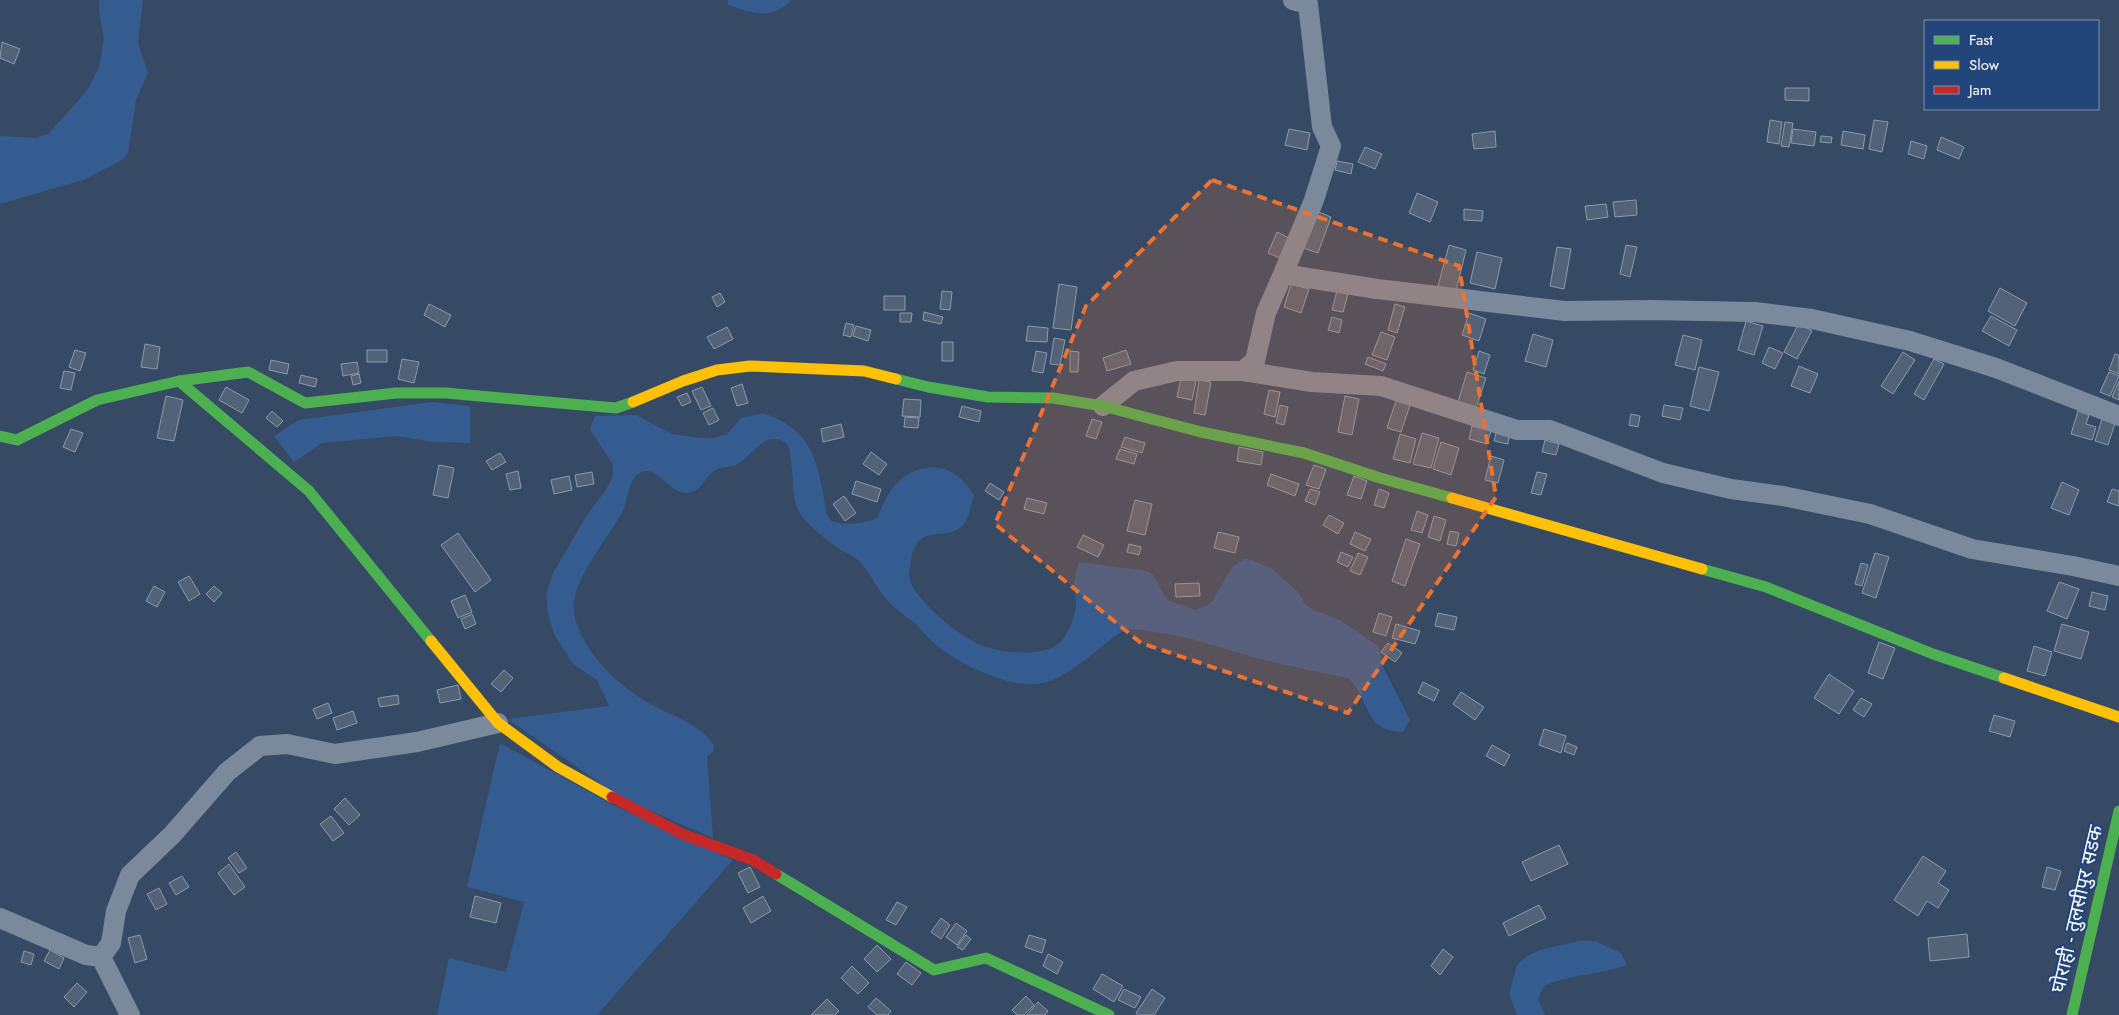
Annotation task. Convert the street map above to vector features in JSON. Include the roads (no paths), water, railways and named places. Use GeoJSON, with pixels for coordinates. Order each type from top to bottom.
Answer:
{"type":"FeatureCollection","features":[{"type":"Feature","properties":{"kind":"street"},"geometry":{"type":"LineString","coordinates":[[1243,370],[1255,361],[1266,313],[1314,200],[1331,146],[1322,127],[1308,4],[1293,0]]}},
{"type":"Feature","properties":{"kind":"street"},"geometry":{"type":"LineString","coordinates":[[1283,274],[1377,289],[1564,311],[1755,312],[1812,320],[1910,340],[1996,368],[2119,416]]}},
{"type":"Feature","properties":{"kind":"street"},"geometry":{"type":"LineString","coordinates":[[0,436],[17,440],[96,400],[178,381],[248,372],[305,403],[396,393],[446,393],[616,408],[717,370],[750,366],[864,371],[928,387],[988,397],[1054,398],[1103,406],[1201,432],[1304,453],[1380,478],[1766,587],[1933,654],[2119,717]]}},
{"type":"Feature","properties":{"kind":"street"},"geometry":{"type":"LineString","coordinates":[[1103,406],[1134,380],[1177,371],[1243,370],[1312,382],[1381,386],[1517,430],[1550,430],[1663,473],[1731,489],[1783,496],[1870,514],[1972,549],[2073,566],[2119,576]]}},
{"type":"Feature","properties":{"kind":"street"},"geometry":{"type":"LineString","coordinates":[[178,381],[309,491],[498,723],[558,766],[682,834],[753,860],[934,970],[986,958],[1068,994],[1109,1015]]}},
{"type":"Feature","properties":{"kind":"street"},"geometry":{"type":"LineString","coordinates":[[101,957],[111,943],[116,911],[130,875],[172,835],[227,772],[260,746],[287,744],[334,754],[417,742],[498,723]]}},
{"type":"Feature","properties":{"kind":"street","name":"घोराही - तुलसीपुर सडक"},"geometry":{"type":"LineString","coordinates":[[2072,1015],[2119,812]]}},
{"type":"Feature","properties":{"kind":"street"},"geometry":{"type":"LineString","coordinates":[[0,918],[86,955],[101,957]]}},
{"type":"Feature","properties":{"kind":"street"},"geometry":{"type":"LineString","coordinates":[[101,957],[130,1015]]}}]}
